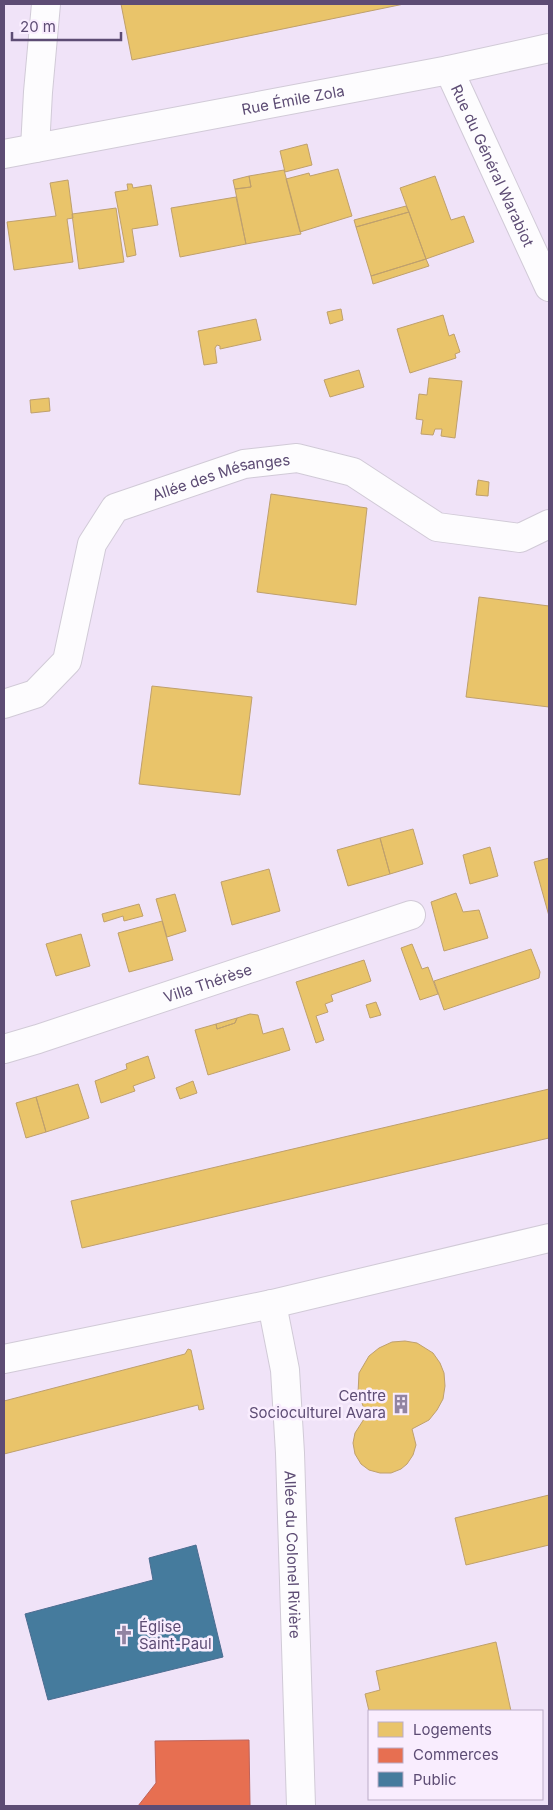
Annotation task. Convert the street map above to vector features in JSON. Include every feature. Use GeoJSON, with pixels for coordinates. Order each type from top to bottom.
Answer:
{"type":"FeatureCollection","features":[{"type":"Feature","properties":{"kind":"street"},"geometry":{"type":"LineString","coordinates":[[36,148],[46,4]]}},
{"type":"Feature","properties":{"kind":"street","name":"Rue Émile Zola"},"geometry":{"type":"LineString","coordinates":[[4,154],[449,70],[549,48]]}},
{"type":"Feature","properties":{"kind":"street","name":"Rue du Général Warabiot"},"geometry":{"type":"LineString","coordinates":[[449,70],[549,287]]}},
{"type":"Feature","properties":{"kind":"street","name":"Allée des Mésanges"},"geometry":{"type":"LineString","coordinates":[[4,704],[35,694],[67,662],[92,544],[114,508],[244,464],[297,458],[353,472],[437,527],[520,538],[549,524]]}},
{"type":"Feature","properties":{"kind":"street","name":"Villa Thérèse"},"geometry":{"type":"LineString","coordinates":[[4,1048],[38,1039],[411,915]]}},
{"type":"Feature","properties":{"kind":"street"},"geometry":{"type":"LineString","coordinates":[[4,1359],[272,1304],[549,1238]]}},
{"type":"Feature","properties":{"kind":"street","name":"Allée du Colonel Rivière"},"geometry":{"type":"LineString","coordinates":[[272,1304],[285,1370],[301,1806]]}},
{"type":"Feature","properties":{"kind":"shaded area"},"geometry":{"type":"Polygon","coordinates":[[[4,4],[549,4],[549,1806],[4,1806],[4,4]]]}},
{"type":"Feature","properties":{"kind":"building: Logements"},"geometry":{"type":"Polygon","coordinates":[[[121,4],[404,4],[132,60],[121,4]]]}},
{"type":"Feature","properties":{"kind":"building: Logements"},"geometry":{"type":"Polygon","coordinates":[[[307,144],[312,165],[285,172],[280,151],[307,144]]]}},
{"type":"Feature","properties":{"kind":"building: Logements"},"geometry":{"type":"Polygon","coordinates":[[[338,169],[352,216],[300,232],[286,179],[309,173],[310,176],[338,169]]]}},
{"type":"Feature","properties":{"kind":"building: Logements"},"geometry":{"type":"Polygon","coordinates":[[[284,170],[301,234],[246,244],[235,189],[251,187],[249,176],[284,170]]]}},
{"type":"Feature","properties":{"kind":"building: Logements"},"geometry":{"type":"Polygon","coordinates":[[[249,176],[251,187],[235,189],[233,180],[249,176]]]}},
{"type":"Feature","properties":{"kind":"building: Logements"},"geometry":{"type":"Polygon","coordinates":[[[435,176],[451,220],[464,216],[474,242],[426,259],[400,188],[435,176]]]}},
{"type":"Feature","properties":{"kind":"building: Logements"},"geometry":{"type":"Polygon","coordinates":[[[68,180],[73,218],[67,219],[73,262],[14,270],[7,222],[56,216],[50,183],[68,180]]]}},
{"type":"Feature","properties":{"kind":"building: Logements"},"geometry":{"type":"Polygon","coordinates":[[[127,184],[132,184],[133,188],[151,185],[158,225],[132,229],[136,255],[127,257],[115,192],[128,190],[127,184]]]}},
{"type":"Feature","properties":{"kind":"building: Logements"},"geometry":{"type":"Polygon","coordinates":[[[236,197],[246,244],[180,257],[171,208],[236,197]]]}},
{"type":"Feature","properties":{"kind":"building: Logements"},"geometry":{"type":"Polygon","coordinates":[[[406,206],[409,212],[356,227],[354,220],[406,206]]]}},
{"type":"Feature","properties":{"kind":"building: Logements"},"geometry":{"type":"Polygon","coordinates":[[[116,208],[124,262],[79,269],[72,214],[116,208]]]}},
{"type":"Feature","properties":{"kind":"building: Logements"},"geometry":{"type":"Polygon","coordinates":[[[409,212],[426,259],[371,276],[356,227],[409,212]]]}},
{"type":"Feature","properties":{"kind":"building: Logements"},"geometry":{"type":"Polygon","coordinates":[[[426,259],[429,266],[373,284],[371,276],[426,259]]]}},
{"type":"Feature","properties":{"kind":"building: Logements"},"geometry":{"type":"Polygon","coordinates":[[[341,309],[343,320],[330,324],[327,312],[341,309]]]}},
{"type":"Feature","properties":{"kind":"building: Logements"},"geometry":{"type":"Polygon","coordinates":[[[443,315],[449,336],[454,334],[460,352],[455,354],[456,358],[410,373],[397,329],[443,315]]]}},
{"type":"Feature","properties":{"kind":"building: Logements"},"geometry":{"type":"Polygon","coordinates":[[[256,319],[261,340],[220,349],[220,346],[217,345],[215,348],[217,363],[204,365],[198,331],[256,319]]]}},
{"type":"Feature","properties":{"kind":"building: Logements"},"geometry":{"type":"Polygon","coordinates":[[[359,370],[364,387],[330,397],[324,380],[359,370]]]}},
{"type":"Feature","properties":{"kind":"building: Logements"},"geometry":{"type":"Polygon","coordinates":[[[429,378],[462,381],[455,438],[441,436],[442,429],[435,429],[433,435],[421,434],[423,420],[416,419],[419,394],[427,395],[429,378]]]}},
{"type":"Feature","properties":{"kind":"building: Logements"},"geometry":{"type":"Polygon","coordinates":[[[49,398],[50,411],[31,413],[30,400],[49,398]]]}},
{"type":"Feature","properties":{"kind":"building: Logements"},"geometry":{"type":"Polygon","coordinates":[[[478,480],[489,482],[488,496],[476,495],[478,480]]]}},
{"type":"Feature","properties":{"kind":"building: Logements"},"geometry":{"type":"Polygon","coordinates":[[[271,494],[367,508],[356,605],[257,592],[271,494]]]}},
{"type":"Feature","properties":{"kind":"building: Logements"},"geometry":{"type":"Polygon","coordinates":[[[479,597],[549,606],[549,707],[466,697],[479,597]]]}},
{"type":"Feature","properties":{"kind":"building: Logements"},"geometry":{"type":"Polygon","coordinates":[[[152,686],[252,697],[240,795],[139,784],[152,686]]]}},
{"type":"Feature","properties":{"kind":"building: Logements"},"geometry":{"type":"Polygon","coordinates":[[[413,829],[423,864],[390,874],[380,838],[413,829]]]}},
{"type":"Feature","properties":{"kind":"building: Logements"},"geometry":{"type":"Polygon","coordinates":[[[380,838],[390,874],[348,886],[337,850],[380,838]]]}},
{"type":"Feature","properties":{"kind":"building: Logements"},"geometry":{"type":"Polygon","coordinates":[[[490,847],[498,876],[470,884],[463,855],[490,847]]]}},
{"type":"Feature","properties":{"kind":"building: Logements"},"geometry":{"type":"Polygon","coordinates":[[[549,858],[549,916],[534,862],[549,858]]]}},
{"type":"Feature","properties":{"kind":"building: Logements"},"geometry":{"type":"Polygon","coordinates":[[[269,869],[280,911],[232,925],[221,882],[269,869]]]}},
{"type":"Feature","properties":{"kind":"building: Logements"},"geometry":{"type":"Polygon","coordinates":[[[456,893],[463,912],[479,910],[488,938],[444,951],[431,902],[456,893]]]}},
{"type":"Feature","properties":{"kind":"building: Logements"},"geometry":{"type":"Polygon","coordinates":[[[175,894],[186,931],[167,937],[156,899],[175,894]]]}},
{"type":"Feature","properties":{"kind":"building: Logements"},"geometry":{"type":"Polygon","coordinates":[[[139,904],[143,916],[124,921],[123,916],[104,922],[102,914],[139,904]]]}},
{"type":"Feature","properties":{"kind":"building: Logements"},"geometry":{"type":"Polygon","coordinates":[[[162,921],[173,960],[129,972],[118,933],[162,921]]]}},
{"type":"Feature","properties":{"kind":"building: Logements"},"geometry":{"type":"Polygon","coordinates":[[[81,934],[90,966],[56,976],[46,944],[81,934]]]}},
{"type":"Feature","properties":{"kind":"building: Logements"},"geometry":{"type":"Polygon","coordinates":[[[412,944],[422,969],[428,967],[438,994],[420,1000],[401,948],[412,944]]]}},
{"type":"Feature","properties":{"kind":"building: Logements"},"geometry":{"type":"Polygon","coordinates":[[[531,949],[540,972],[539,978],[444,1010],[434,981],[531,949]]]}},
{"type":"Feature","properties":{"kind":"building: Logements"},"geometry":{"type":"Polygon","coordinates":[[[364,960],[371,981],[331,995],[333,1001],[325,1004],[328,1012],[316,1016],[324,1040],[316,1043],[296,982],[364,960]]]}},
{"type":"Feature","properties":{"kind":"building: Logements"},"geometry":{"type":"Polygon","coordinates":[[[376,1002],[381,1015],[370,1018],[366,1005],[376,1002]]]}},
{"type":"Feature","properties":{"kind":"building: Logements"},"geometry":{"type":"Polygon","coordinates":[[[250,1014],[258,1015],[263,1034],[283,1028],[290,1050],[208,1075],[195,1030],[216,1024],[217,1029],[235,1023],[237,1018],[250,1014]]]}},
{"type":"Feature","properties":{"kind":"building: Logements"},"geometry":{"type":"Polygon","coordinates":[[[237,1018],[235,1023],[217,1029],[216,1024],[237,1018]]]}},
{"type":"Feature","properties":{"kind":"building: Logements"},"geometry":{"type":"Polygon","coordinates":[[[148,1056],[155,1078],[133,1086],[135,1091],[101,1103],[95,1081],[127,1069],[126,1064],[148,1056]]]}},
{"type":"Feature","properties":{"kind":"building: Logements"},"geometry":{"type":"Polygon","coordinates":[[[193,1081],[197,1093],[180,1099],[176,1088],[193,1081]]]}},
{"type":"Feature","properties":{"kind":"building: Logements"},"geometry":{"type":"Polygon","coordinates":[[[78,1084],[89,1118],[46,1132],[36,1097],[78,1084]]]}},
{"type":"Feature","properties":{"kind":"building: Logements"},"geometry":{"type":"Polygon","coordinates":[[[549,1089],[549,1138],[82,1248],[71,1201],[549,1089]]]}},
{"type":"Feature","properties":{"kind":"building: Logements"},"geometry":{"type":"Polygon","coordinates":[[[36,1097],[46,1132],[26,1138],[16,1103],[36,1097]]]}},
{"type":"Feature","properties":{"kind":"building: Logements","name":"Centre Socioculturel Avara"},"geometry":{"type":"Polygon","coordinates":[[[405,1341],[417,1343],[433,1353],[440,1363],[444,1373],[443,1399],[429,1420],[412,1429],[416,1445],[413,1455],[407,1464],[391,1473],[380,1473],[369,1470],[361,1464],[355,1454],[353,1443],[355,1433],[364,1419],[365,1411],[358,1393],[359,1373],[369,1356],[379,1348],[392,1342],[405,1341]]]}},
{"type":"Feature","properties":{"kind":"building: Logements"},"geometry":{"type":"Polygon","coordinates":[[[188,1349],[191,1350],[204,1409],[199,1410],[198,1405],[4,1454],[4,1401],[185,1354],[188,1349]]]}},
{"type":"Feature","properties":{"kind":"building: Logements"},"geometry":{"type":"Polygon","coordinates":[[[549,1495],[549,1545],[466,1565],[455,1518],[549,1495]]]}},
{"type":"Feature","properties":{"kind":"building: Logements"},"geometry":{"type":"Polygon","coordinates":[[[496,1642],[511,1710],[369,1710],[365,1694],[380,1690],[376,1671],[496,1642]]]}},
{"type":"Feature","properties":{"kind":"building: Commerces"},"geometry":{"type":"Polygon","coordinates":[[[249,1740],[250,1806],[138,1806],[156,1783],[155,1741],[249,1740]]]}},
{"type":"Feature","properties":{"kind":"building: Public","name":"Église Saint-Paul"},"geometry":{"type":"Polygon","coordinates":[[[196,1545],[223,1657],[48,1700],[25,1614],[153,1580],[149,1558],[196,1545]]]}},
{"type":"Feature","properties":{"kind":"place","name":"Centre Socioculturel Avara"},"geometry":{"type":"Point","coordinates":[401,1404]}},
{"type":"Feature","properties":{"kind":"place","name":"Église Saint-Paul"},"geometry":{"type":"Point","coordinates":[124,1635]}}]}
